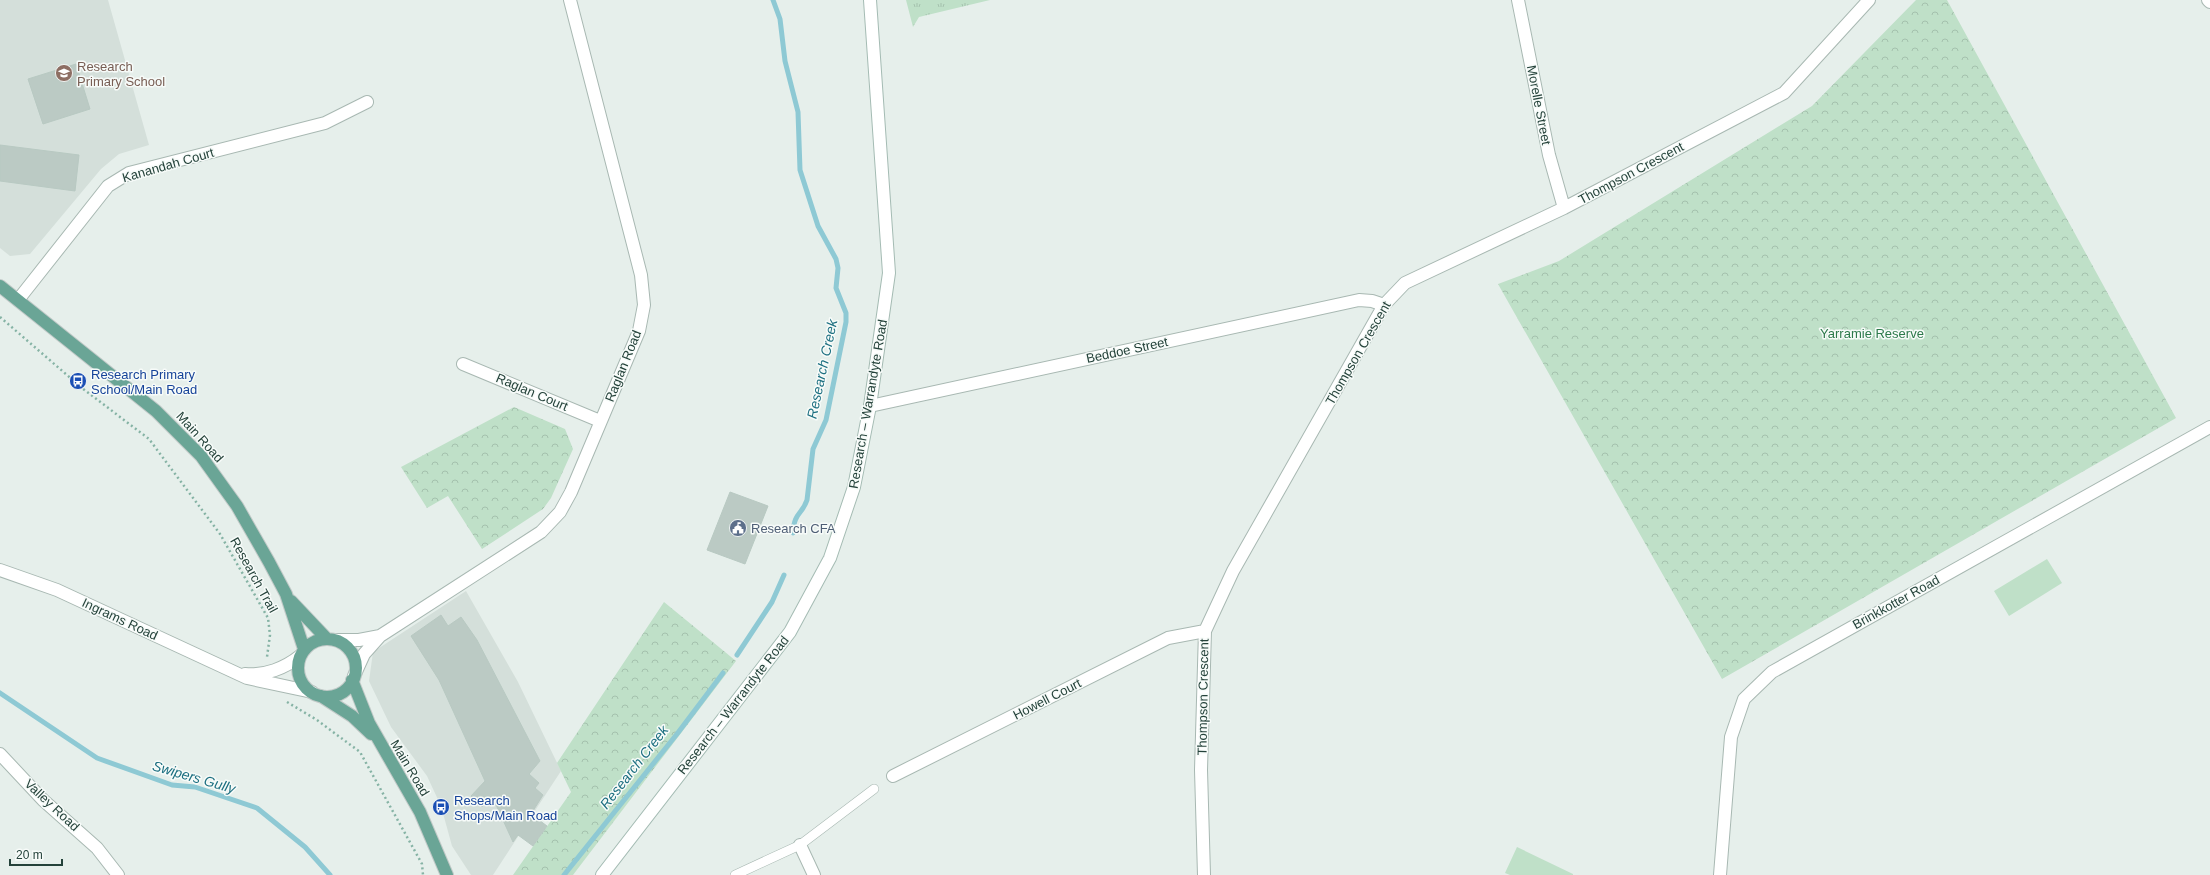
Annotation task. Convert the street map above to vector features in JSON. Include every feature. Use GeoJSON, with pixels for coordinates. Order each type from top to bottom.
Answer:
{"type":"FeatureCollection","features":[{"type":"Feature","properties":{"kind":"main road","name":"Main Road"},"geometry":{"type":"LineString","coordinates":[[0,286],[156,411],[184,437],[200,456],[237,506],[286,594],[302,653]]}},
{"type":"Feature","properties":{"kind":"main road","name":"Main Road"},"geometry":{"type":"LineString","coordinates":[[286,594],[332,639]]}},
{"type":"Feature","properties":{"kind":"main road"},"geometry":{"type":"LineString","coordinates":[[332,639],[350,651],[355,667],[353,678],[342,692],[335,695],[316,694],[306,687],[298,672],[302,653],[319,640],[332,639]]}},
{"type":"Feature","properties":{"kind":"main road","name":"Main Road"},"geometry":{"type":"LineString","coordinates":[[353,678],[379,742],[420,812],[447,875]]}},
{"type":"Feature","properties":{"kind":"main road","name":"Main Road"},"geometry":{"type":"LineString","coordinates":[[316,694],[352,716],[379,742]]}},
{"type":"Feature","properties":{"kind":"street","name":"Raglan Road"},"geometry":{"type":"LineString","coordinates":[[353,678],[364,654],[380,636],[541,532],[560,512],[571,492],[639,331],[644,305],[641,275],[570,0]]}},
{"type":"Feature","properties":{"kind":"street","name":"Research – Warrandyte Road"},"geometry":{"type":"LineString","coordinates":[[602,875],[790,632],[830,558],[854,488],[870,406],[889,273],[870,0]]}},
{"type":"Feature","properties":{"kind":"street","name":"Morelle Street"},"geometry":{"type":"LineString","coordinates":[[1518,0],[1549,155],[1564,208]]}},
{"type":"Feature","properties":{"kind":"street","name":"Thompson Crescent"},"geometry":{"type":"LineString","coordinates":[[1204,875],[1201,770],[1204,631],[1233,570],[1384,306],[1405,283],[1564,208],[1784,93],[1869,0]]}},
{"type":"Feature","properties":{"kind":"street","name":"Kanandah Court"},"geometry":{"type":"LineString","coordinates":[[18,300],[108,186],[117,179],[129,173],[324,123],[367,102]]}},
{"type":"Feature","properties":{"kind":"street","name":"Beddoe Street"},"geometry":{"type":"LineString","coordinates":[[870,406],[1359,300],[1372,300],[1384,306]]}},
{"type":"Feature","properties":{"kind":"street","name":"Raglan Court"},"geometry":{"type":"LineString","coordinates":[[463,364],[600,421]]}},
{"type":"Feature","properties":{"kind":"street","name":"Brinkkotter Road"},"geometry":{"type":"LineString","coordinates":[[1720,875],[1731,737],[1744,699],[1772,672],[2210,427]]}},
{"type":"Feature","properties":{"kind":"street","name":"Ingrams Road"},"geometry":{"type":"LineString","coordinates":[[0,570],[57,590],[256,681],[270,678],[316,694]]}},
{"type":"Feature","properties":{"kind":"street","name":"Howell Court"},"geometry":{"type":"LineString","coordinates":[[893,776],[1168,638],[1204,631]]}},
{"type":"Feature","properties":{"kind":"street","name":"Raglan Road"},"geometry":{"type":"LineString","coordinates":[[332,639],[359,640],[380,636]]}},
{"type":"Feature","properties":{"kind":"street"},"geometry":{"type":"LineString","coordinates":[[270,678],[302,653]]}},
{"type":"Feature","properties":{"kind":"street","name":"Valley Road"},"geometry":{"type":"LineString","coordinates":[[0,754],[43,800],[98,848],[118,875]]}},
{"type":"Feature","properties":{"kind":"street"},"geometry":{"type":"LineString","coordinates":[[800,845],[814,875]]}},
{"type":"Feature","properties":{"kind":"lane"},"geometry":{"type":"LineString","coordinates":[[734,875],[800,845],[874,789]]}},
{"type":"Feature","properties":{"kind":"path","name":"Research Trail"},"geometry":{"type":"LineString","coordinates":[[0,317],[82,388],[149,439],[220,534],[268,618],[270,635],[266,661],[270,678]]}},
{"type":"Feature","properties":{"kind":"path"},"geometry":{"type":"LineString","coordinates":[[270,678],[280,698],[317,720],[360,752],[422,864],[423,875]]}},
{"type":"Feature","properties":{"kind":"shaded area","name":"Research Primary School"},"geometry":{"type":"Polygon","coordinates":[[[0,0],[108,0],[149,145],[119,154],[101,169],[30,254],[10,256],[0,248],[0,0]]]}},
{"type":"Feature","properties":{"kind":"shaded area"},"geometry":{"type":"Polygon","coordinates":[[[466,591],[518,682],[561,771],[493,875],[471,875],[452,846],[441,806],[427,776],[391,727],[369,681],[373,652],[466,591]]]}},
{"type":"Feature","properties":{"kind":"green space"},"geometry":{"type":"Polygon","coordinates":[[[906,0],[990,0],[919,17],[913,27],[906,0]]]}},
{"type":"Feature","properties":{"kind":"green space","name":"Yarramie Reserve"},"geometry":{"type":"Polygon","coordinates":[[[1916,0],[1947,0],[2176,418],[1722,679],[1498,284],[1559,261],[1812,106],[1916,0]]]}},
{"type":"Feature","properties":{"kind":"green space"},"geometry":{"type":"Polygon","coordinates":[[[514,407],[565,429],[573,449],[551,498],[543,509],[482,549],[448,496],[427,508],[401,467],[514,407]]]}},
{"type":"Feature","properties":{"kind":"green space"},"geometry":{"type":"Polygon","coordinates":[[[2047,559],[2062,583],[2009,616],[1994,591],[2047,559]]]}},
{"type":"Feature","properties":{"kind":"green space"},"geometry":{"type":"Polygon","coordinates":[[[664,602],[736,661],[573,875],[513,875],[571,792],[557,763],[664,602]]]}},
{"type":"Feature","properties":{"kind":"green space"},"geometry":{"type":"Polygon","coordinates":[[[1517,847],[1573,875],[1510,875],[1505,873],[1517,847]]]}},
{"type":"Feature","properties":{"kind":"building"},"geometry":{"type":"Polygon","coordinates":[[[76,64],[90,109],[43,124],[28,79],[76,64]]]}},
{"type":"Feature","properties":{"kind":"building"},"geometry":{"type":"Polygon","coordinates":[[[0,145],[79,155],[75,191],[0,181],[0,145]]]}},
{"type":"Feature","properties":{"kind":"building","name":"Research CFA"},"geometry":{"type":"Polygon","coordinates":[[[730,492],[768,506],[745,564],[707,550],[730,492]]]}},
{"type":"Feature","properties":{"kind":"building"},"geometry":{"type":"Polygon","coordinates":[[[441,615],[448,626],[461,617],[477,640],[540,761],[529,774],[539,783],[535,788],[543,795],[531,814],[547,826],[533,846],[518,835],[513,842],[492,796],[482,807],[471,796],[485,781],[439,680],[411,636],[441,615]]]}},
{"type":"Feature","properties":{"kind":"waterway","name":"Research Creek"},"geometry":{"type":"LineString","coordinates":[[773,0],[780,19],[785,61],[798,112],[800,170],[818,226],[836,259],[838,268],[836,288],[846,313],[846,322],[826,420],[813,449],[807,500],[795,521],[793,533]]}},
{"type":"Feature","properties":{"kind":"waterway","name":"Research Creek"},"geometry":{"type":"LineString","coordinates":[[737,655],[772,602],[784,575]]}},
{"type":"Feature","properties":{"kind":"waterway","name":"Research Creek"},"geometry":{"type":"LineString","coordinates":[[564,875],[677,734],[723,673]]}},
{"type":"Feature","properties":{"kind":"waterway","name":"Swipers Gully"},"geometry":{"type":"LineString","coordinates":[[0,693],[97,758],[172,785],[195,787],[257,808],[305,847],[330,875]]}},
{"type":"Feature","properties":{"kind":"place","name":"Research Primary School"},"geometry":{"type":"Point","coordinates":[64,73]}},
{"type":"Feature","properties":{"kind":"place","name":"Research Primary School/Main Road"},"geometry":{"type":"Point","coordinates":[78,381]}},
{"type":"Feature","properties":{"kind":"place","name":"Research CFA"},"geometry":{"type":"Point","coordinates":[738,528]}},
{"type":"Feature","properties":{"kind":"place","name":"Research Shops/Main Road"},"geometry":{"type":"Point","coordinates":[441,807]}}]}
